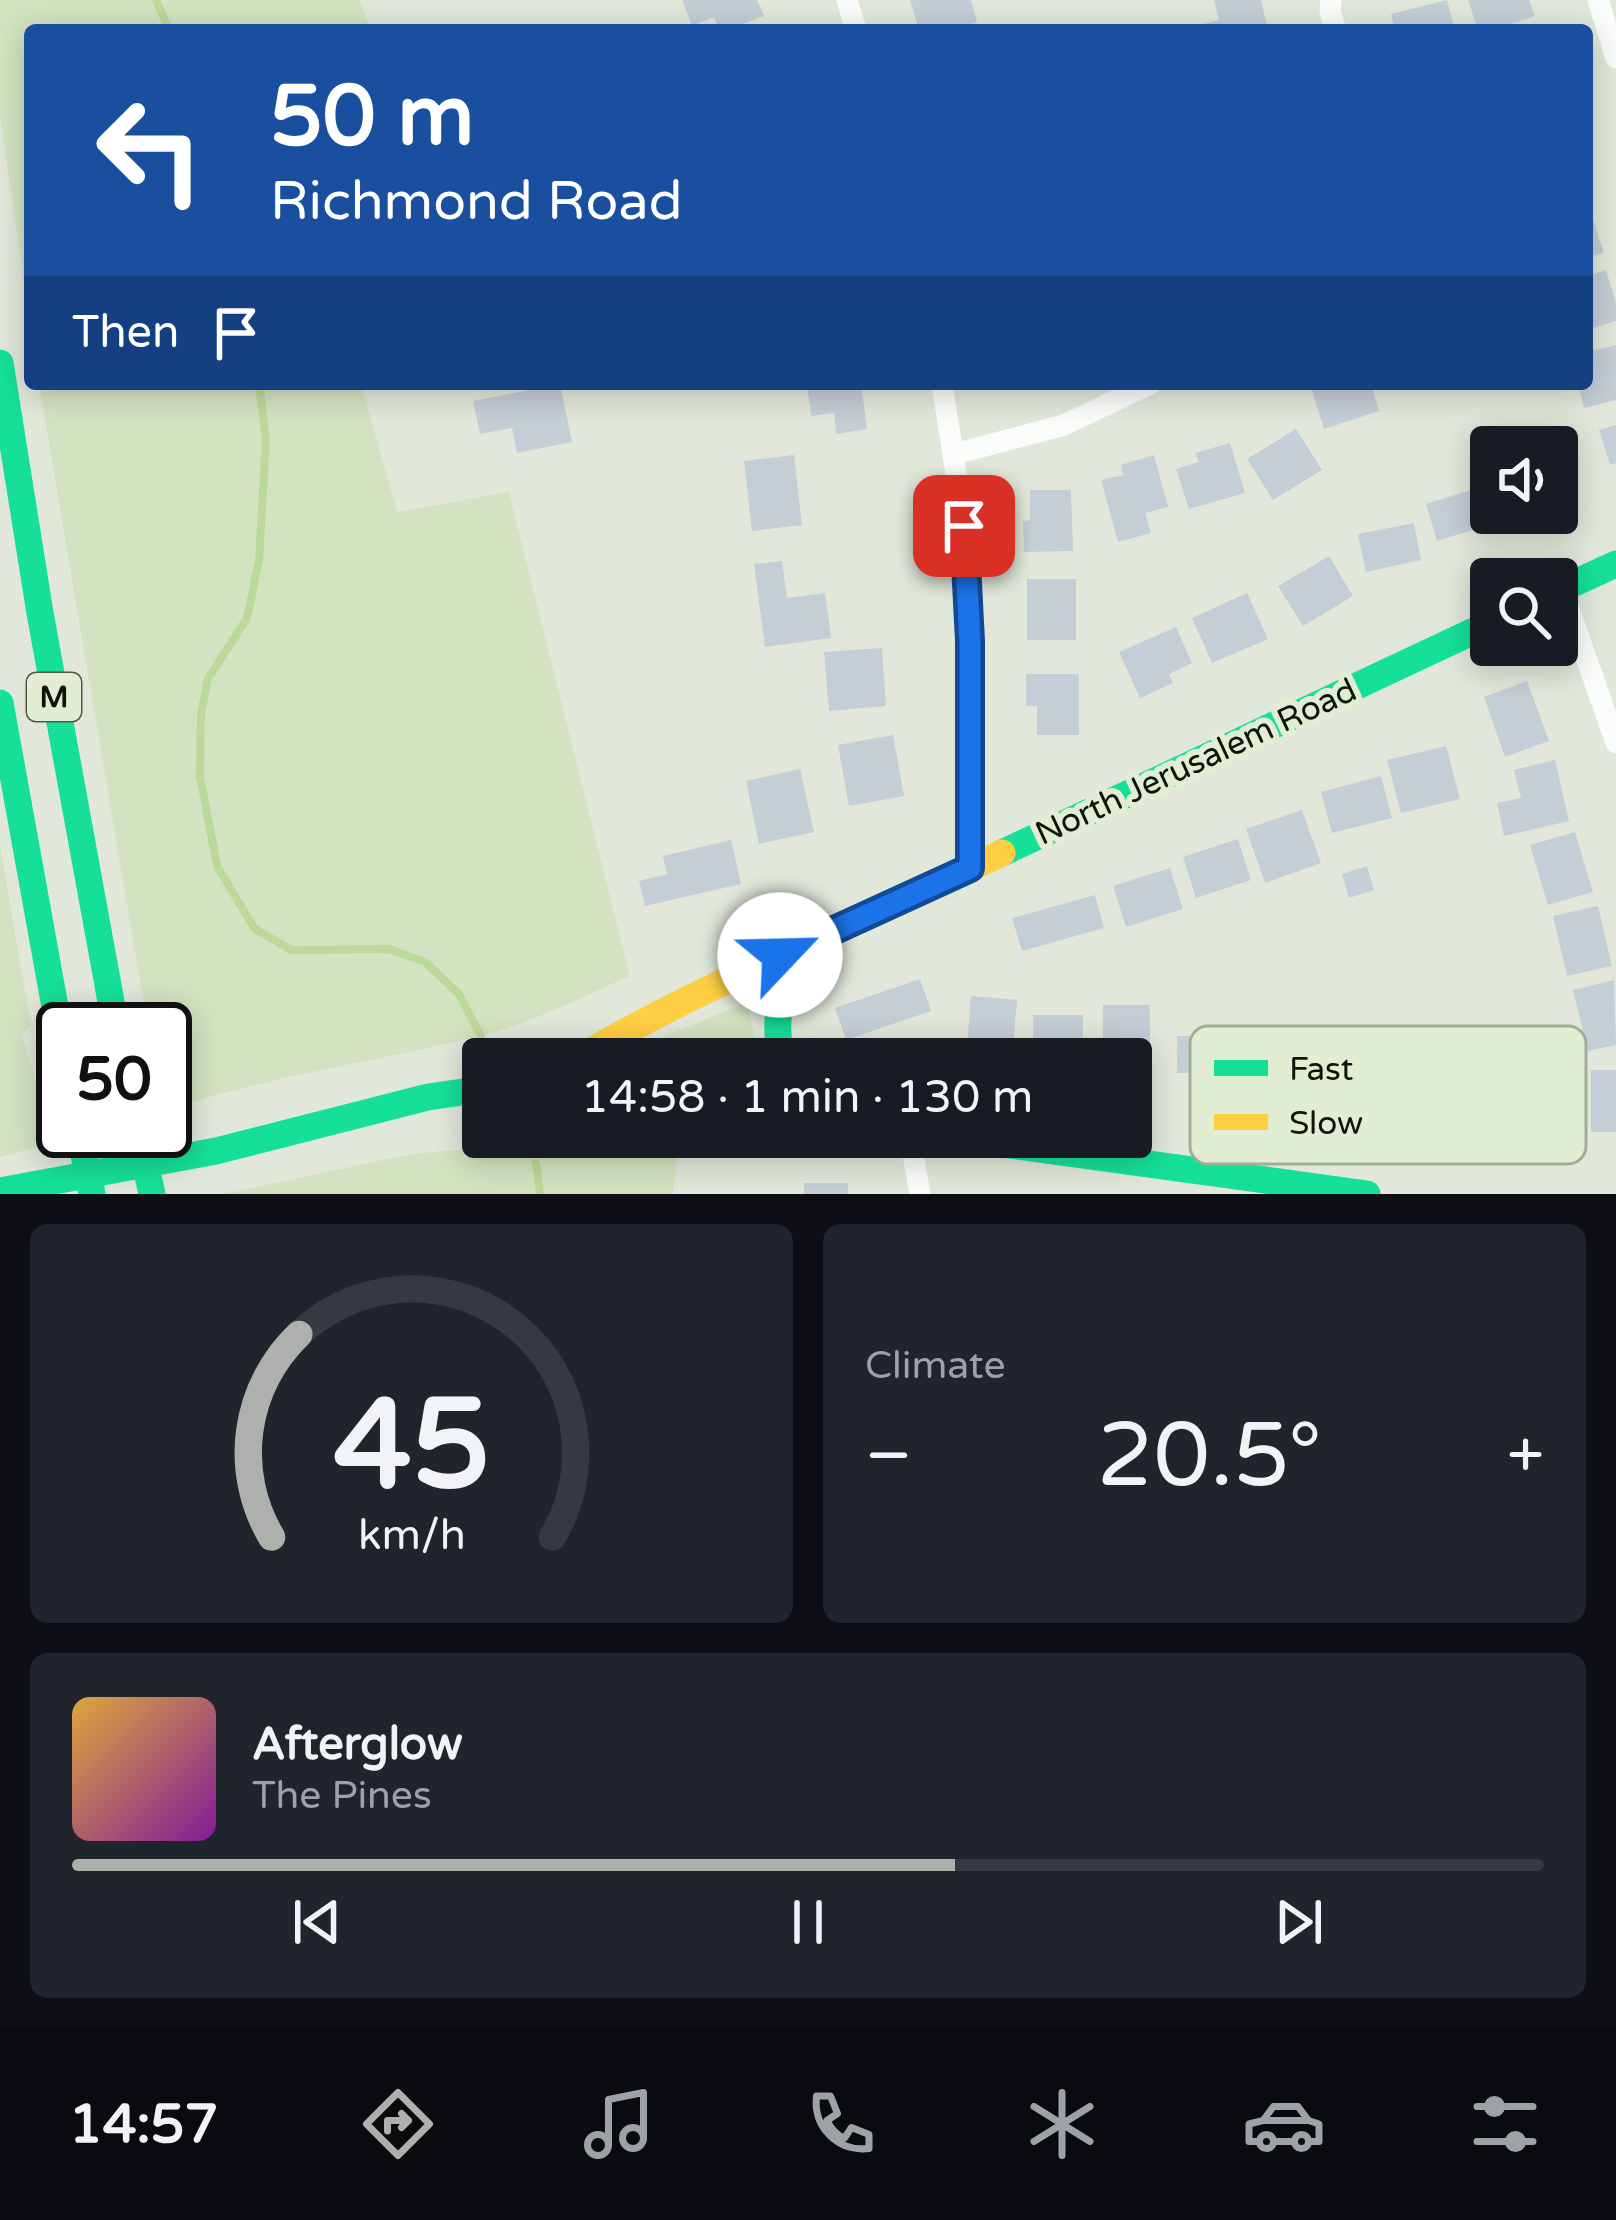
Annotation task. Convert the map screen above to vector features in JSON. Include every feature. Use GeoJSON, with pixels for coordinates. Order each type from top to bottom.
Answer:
{"type":"FeatureCollection","features":[{"type":"Feature","properties":{"kind":"main road","name":"M"},"geometry":{"type":"LineString","coordinates":[[0,363],[67,773],[111,1002]]}},
{"type":"Feature","properties":{"kind":"main road"},"geometry":{"type":"LineString","coordinates":[[1578,581],[1616,563]]}},
{"type":"Feature","properties":{"kind":"main road","name":"North Jerusalem Road"},"geometry":{"type":"LineString","coordinates":[[613,1038],[751,967],[1470,632]]}},
{"type":"Feature","properties":{"kind":"main road","name":"M"},"geometry":{"type":"LineString","coordinates":[[0,703],[54,1002]]}},
{"type":"Feature","properties":{"kind":"main road"},"geometry":{"type":"LineString","coordinates":[[776,1038],[777,1002],[810,943]]}},
{"type":"Feature","properties":{"kind":"main road"},"geometry":{"type":"LineString","coordinates":[[8,1188],[216,1151],[462,1092]]}},
{"type":"Feature","properties":{"kind":"main road"},"geometry":{"type":"LineString","coordinates":[[83,1158],[88,1194],[216,1151]]}},
{"type":"Feature","properties":{"kind":"main road"},"geometry":{"type":"LineString","coordinates":[[145,1158],[152,1194]]}},
{"type":"Feature","properties":{"kind":"main road"},"geometry":{"type":"LineString","coordinates":[[1057,1158],[1167,1180],[1367,1194]]}},
{"type":"Feature","properties":{"kind":"street"},"geometry":{"type":"LineString","coordinates":[[1598,0],[1616,58]]}},
{"type":"Feature","properties":{"kind":"street"},"geometry":{"type":"LineString","coordinates":[[943,390],[964,526],[970,641],[970,868]]}},
{"type":"Feature","properties":{"kind":"street"},"geometry":{"type":"LineString","coordinates":[[955,454],[1064,425],[1137,390]]}},
{"type":"Feature","properties":{"kind":"street"},"geometry":{"type":"LineString","coordinates":[[1578,639],[1616,743]]}},
{"type":"Feature","properties":{"kind":"street"},"geometry":{"type":"LineString","coordinates":[[914,1158],[920,1194]]}},
{"type":"Feature","properties":{"kind":"green space"},"geometry":{"type":"Polygon","coordinates":[[[0,0],[360,0],[369,24],[24,24],[24,280],[0,116],[0,0]]]}},
{"type":"Feature","properties":{"kind":"green space"},"geometry":{"type":"Polygon","coordinates":[[[40,390],[363,390],[397,512],[509,492],[630,976],[502,1030],[192,1103],[192,1002],[143,1002],[40,390]]]}},
{"type":"Feature","properties":{"kind":"green space"},"geometry":{"type":"Polygon","coordinates":[[[0,846],[31,1025],[22,1034],[36,1083],[36,1147],[0,1157],[0,846]]]}},
{"type":"Feature","properties":{"kind":"green space"},"geometry":{"type":"Polygon","coordinates":[[[748,1002],[754,1038],[660,1038],[748,1002]]]}},
{"type":"Feature","properties":{"kind":"green space"},"geometry":{"type":"Polygon","coordinates":[[[462,1149],[462,1158],[677,1158],[673,1194],[224,1194],[411,1154],[462,1149]]]}},
{"type":"Feature","properties":{"kind":"building"},"geometry":{"type":"Polygon","coordinates":[[[682,0],[757,0],[764,16],[743,24],[717,24],[714,17],[691,24],[682,0]]]}},
{"type":"Feature","properties":{"kind":"building"},"geometry":{"type":"Polygon","coordinates":[[[910,0],[971,0],[977,22],[970,24],[917,24],[910,0]]]}},
{"type":"Feature","properties":{"kind":"building"},"geometry":{"type":"Polygon","coordinates":[[[1214,0],[1261,0],[1267,24],[1204,24],[1219,20],[1214,0]]]}},
{"type":"Feature","properties":{"kind":"building"},"geometry":{"type":"Polygon","coordinates":[[[1447,0],[1453,24],[1394,24],[1391,14],[1447,0]]]}},
{"type":"Feature","properties":{"kind":"building"},"geometry":{"type":"Polygon","coordinates":[[[1468,0],[1529,0],[1535,16],[1511,24],[1476,24],[1468,0]]]}},
{"type":"Feature","properties":{"kind":"building"},"geometry":{"type":"Polygon","coordinates":[[[1593,220],[1604,253],[1593,256],[1593,220]]]}},
{"type":"Feature","properties":{"kind":"building"},"geometry":{"type":"Polygon","coordinates":[[[1606,270],[1616,321],[1593,328],[1593,274],[1606,270]]]}},
{"type":"Feature","properties":{"kind":"building"},"geometry":{"type":"Polygon","coordinates":[[[1616,345],[1616,400],[1584,408],[1580,390],[1593,390],[1593,351],[1616,345]]]}},
{"type":"Feature","properties":{"kind":"building"},"geometry":{"type":"Polygon","coordinates":[[[529,390],[561,390],[572,442],[517,453],[512,428],[480,434],[473,401],[529,390]]]}},
{"type":"Feature","properties":{"kind":"building"},"geometry":{"type":"Polygon","coordinates":[[[808,390],[862,390],[867,429],[836,434],[834,413],[811,416],[808,390]]]}},
{"type":"Feature","properties":{"kind":"building"},"geometry":{"type":"Polygon","coordinates":[[[1312,390],[1373,390],[1379,411],[1324,429],[1312,390]]]}},
{"type":"Feature","properties":{"kind":"building"},"geometry":{"type":"Polygon","coordinates":[[[1616,425],[1616,463],[1610,465],[1599,430],[1616,425]]]}},
{"type":"Feature","properties":{"kind":"building"},"geometry":{"type":"Polygon","coordinates":[[[1296,429],[1322,470],[1273,500],[1247,459],[1296,429]]]}},
{"type":"Feature","properties":{"kind":"building"},"geometry":{"type":"Polygon","coordinates":[[[1230,443],[1245,493],[1189,509],[1176,469],[1199,462],[1195,453],[1230,443]]]}},
{"type":"Feature","properties":{"kind":"building"},"geometry":{"type":"Polygon","coordinates":[[[794,455],[802,525],[752,531],[744,461],[794,455]]]}},
{"type":"Feature","properties":{"kind":"building"},"geometry":{"type":"Polygon","coordinates":[[[1154,455],[1168,507],[1145,513],[1151,533],[1118,542],[1101,480],[1123,475],[1121,465],[1154,455]]]}},
{"type":"Feature","properties":{"kind":"building"},"geometry":{"type":"Polygon","coordinates":[[[1030,490],[1071,490],[1073,551],[1024,552],[1023,521],[1030,520],[1030,490]]]}},
{"type":"Feature","properties":{"kind":"building"},"geometry":{"type":"Polygon","coordinates":[[[1470,490],[1470,531],[1437,541],[1426,504],[1470,490]]]}},
{"type":"Feature","properties":{"kind":"building"},"geometry":{"type":"Polygon","coordinates":[[[1414,523],[1421,560],[1366,572],[1358,534],[1414,523]]]}},
{"type":"Feature","properties":{"kind":"building"},"geometry":{"type":"Polygon","coordinates":[[[1329,556],[1353,596],[1303,626],[1278,586],[1329,556]]]}},
{"type":"Feature","properties":{"kind":"building"},"geometry":{"type":"Polygon","coordinates":[[[782,561],[787,598],[825,593],[831,638],[765,647],[754,564],[782,561]]]}},
{"type":"Feature","properties":{"kind":"building"},"geometry":{"type":"Polygon","coordinates":[[[1027,579],[1076,579],[1076,640],[1027,640],[1027,579]]]}},
{"type":"Feature","properties":{"kind":"building"},"geometry":{"type":"Polygon","coordinates":[[[1247,593],[1268,639],[1212,663],[1192,618],[1247,593]]]}},
{"type":"Feature","properties":{"kind":"building"},"geometry":{"type":"Polygon","coordinates":[[[1176,627],[1192,663],[1169,674],[1173,683],[1140,698],[1119,652],[1176,627]]]}},
{"type":"Feature","properties":{"kind":"building"},"geometry":{"type":"Polygon","coordinates":[[[882,648],[886,706],[829,711],[824,652],[882,648]]]}},
{"type":"Feature","properties":{"kind":"building"},"geometry":{"type":"Polygon","coordinates":[[[1026,674],[1079,674],[1079,735],[1037,735],[1037,706],[1026,706],[1026,674]]]}},
{"type":"Feature","properties":{"kind":"building"},"geometry":{"type":"Polygon","coordinates":[[[1527,681],[1549,741],[1505,757],[1484,697],[1527,681]]]}},
{"type":"Feature","properties":{"kind":"building"},"geometry":{"type":"Polygon","coordinates":[[[893,735],[904,796],[849,806],[838,745],[893,735]]]}},
{"type":"Feature","properties":{"kind":"building"},"geometry":{"type":"Polygon","coordinates":[[[1446,746],[1460,799],[1401,813],[1387,760],[1446,746]]]}},
{"type":"Feature","properties":{"kind":"building"},"geometry":{"type":"Polygon","coordinates":[[[1555,760],[1569,821],[1504,836],[1497,803],[1521,798],[1514,770],[1555,760]]]}},
{"type":"Feature","properties":{"kind":"building"},"geometry":{"type":"Polygon","coordinates":[[[800,769],[814,832],[759,844],[746,781],[800,769]]]}},
{"type":"Feature","properties":{"kind":"building"},"geometry":{"type":"Polygon","coordinates":[[[1381,776],[1392,818],[1332,833],[1321,792],[1381,776]]]}},
{"type":"Feature","properties":{"kind":"building"},"geometry":{"type":"Polygon","coordinates":[[[1302,810],[1321,863],[1265,883],[1246,829],[1302,810]]]}},
{"type":"Feature","properties":{"kind":"building"},"geometry":{"type":"Polygon","coordinates":[[[1575,832],[1593,892],[1548,905],[1530,845],[1575,832]]]}},
{"type":"Feature","properties":{"kind":"building"},"geometry":{"type":"Polygon","coordinates":[[[1238,839],[1251,880],[1196,898],[1183,857],[1238,839]]]}},
{"type":"Feature","properties":{"kind":"building"},"geometry":{"type":"Polygon","coordinates":[[[731,840],[741,884],[645,906],[639,881],[667,874],[663,856],[731,840]]]}},
{"type":"Feature","properties":{"kind":"building"},"geometry":{"type":"Polygon","coordinates":[[[1367,866],[1374,890],[1349,898],[1342,874],[1367,866]]]}},
{"type":"Feature","properties":{"kind":"building"},"geometry":{"type":"Polygon","coordinates":[[[1170,868],[1183,909],[1126,927],[1113,886],[1170,868]]]}},
{"type":"Feature","properties":{"kind":"building"},"geometry":{"type":"Polygon","coordinates":[[[1095,895],[1104,928],[1022,951],[1012,918],[1095,895]]]}},
{"type":"Feature","properties":{"kind":"building"},"geometry":{"type":"Polygon","coordinates":[[[1598,906],[1612,966],[1567,976],[1553,916],[1598,906]]]}},
{"type":"Feature","properties":{"kind":"building"},"geometry":{"type":"Polygon","coordinates":[[[920,979],[931,1011],[845,1038],[835,1008],[920,979]]]}},
{"type":"Feature","properties":{"kind":"building"},"geometry":{"type":"Polygon","coordinates":[[[1614,980],[1616,1045],[1588,1051],[1586,1026],[1582,1026],[1573,990],[1614,980]]]}},
{"type":"Feature","properties":{"kind":"building"},"geometry":{"type":"Polygon","coordinates":[[[971,996],[1017,1000],[1014,1038],[968,1038],[971,996]]]}},
{"type":"Feature","properties":{"kind":"building"},"geometry":{"type":"Polygon","coordinates":[[[1103,1005],[1150,1005],[1150,1038],[1103,1038],[1103,1005]]]}},
{"type":"Feature","properties":{"kind":"building"},"geometry":{"type":"Polygon","coordinates":[[[1033,1015],[1083,1015],[1083,1038],[1033,1038],[1033,1015]]]}},
{"type":"Feature","properties":{"kind":"building"},"geometry":{"type":"Polygon","coordinates":[[[1177,1036],[1190,1036],[1190,1073],[1177,1073],[1177,1036]]]}},
{"type":"Feature","properties":{"kind":"building"},"geometry":{"type":"Polygon","coordinates":[[[1591,1070],[1616,1070],[1616,1132],[1591,1132],[1591,1070]]]}},
{"type":"Feature","properties":{"kind":"building"},"geometry":{"type":"Polygon","coordinates":[[[804,1183],[848,1183],[848,1194],[804,1194],[804,1183]]]}},
{"type":"Feature","properties":{"kind":"waterway"},"geometry":{"type":"LineString","coordinates":[[156,0],[166,24]]}},
{"type":"Feature","properties":{"kind":"waterway"},"geometry":{"type":"LineString","coordinates":[[260,390],[266,439],[259,561],[247,618],[208,679],[201,713],[200,776],[217,866],[254,928],[291,950],[389,949],[425,962],[459,994],[481,1036]]}},
{"type":"Feature","properties":{"kind":"waterway"},"geometry":{"type":"LineString","coordinates":[[536,1163],[540,1194]]}},
{"type":"Feature","properties":{"kind":"traffic: fast"},"geometry":{"type":"LineString","coordinates":[[0,363],[111,1002]]}},
{"type":"Feature","properties":{"kind":"traffic: fast"},"geometry":{"type":"LineString","coordinates":[[1578,581],[1616,564]]}},
{"type":"Feature","properties":{"kind":"traffic: fast"},"geometry":{"type":"LineString","coordinates":[[1002,853],[1470,633]]}},
{"type":"Feature","properties":{"kind":"traffic: fast"},"geometry":{"type":"LineString","coordinates":[[0,703],[54,1002]]}},
{"type":"Feature","properties":{"kind":"traffic: fast"},"geometry":{"type":"LineString","coordinates":[[779,1038],[782,998],[810,943]]}},
{"type":"Feature","properties":{"kind":"traffic: fast"},"geometry":{"type":"LineString","coordinates":[[0,1191],[216,1151],[462,1092]]}},
{"type":"Feature","properties":{"kind":"traffic: fast"},"geometry":{"type":"LineString","coordinates":[[85,1158],[92,1194]]}},
{"type":"Feature","properties":{"kind":"traffic: fast"},"geometry":{"type":"LineString","coordinates":[[144,1158],[152,1194]]}},
{"type":"Feature","properties":{"kind":"traffic: fast"},"geometry":{"type":"LineString","coordinates":[[1105,1158],[1367,1194]]}},
{"type":"Feature","properties":{"kind":"traffic: slow"},"geometry":{"type":"LineString","coordinates":[[614,1038],[720,983],[1002,853]]}},
{"type":"Feature","properties":{"kind":"route"},"geometry":{"type":"LineString","coordinates":[[780,955],[970,868],[970,641],[964,526]]}}]}
